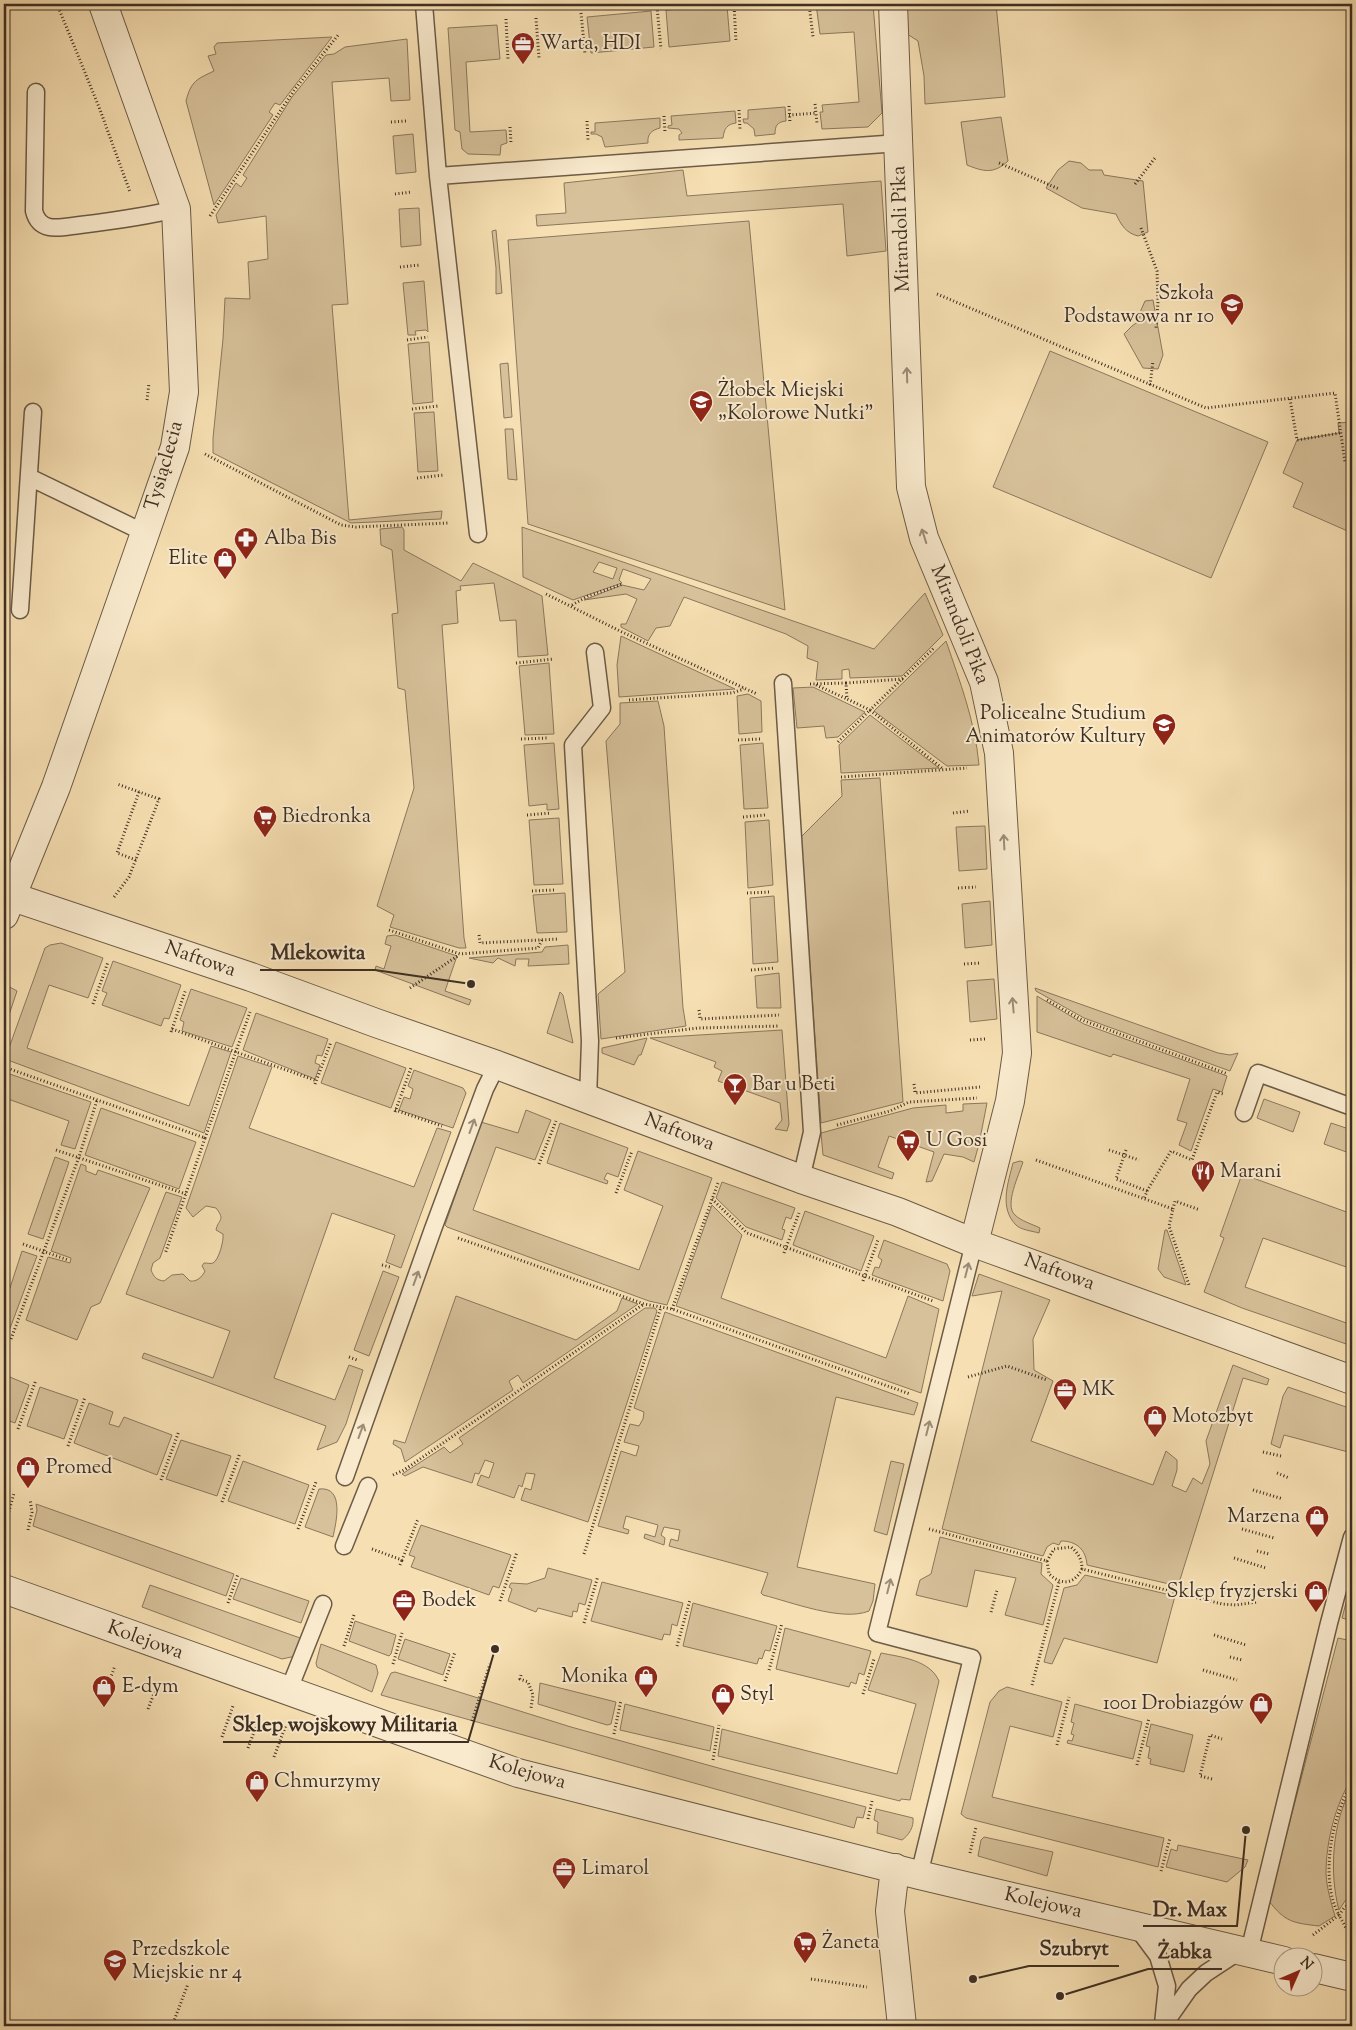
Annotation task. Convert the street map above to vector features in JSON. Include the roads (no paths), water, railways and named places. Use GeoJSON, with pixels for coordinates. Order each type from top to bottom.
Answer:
{"type":"FeatureCollection","features":[{"type":"Feature","properties":{"kind":"street","name":"Mirandoli Pika"},"geometry":{"type":"LineString","coordinates":[[893,4],[911,488],[924,538],[984,682],[999,753],[1017,1053],[1010,1102],[974,1243]]}},
{"type":"Feature","properties":{"kind":"street","name":"Tysiąclecia"},"geometry":{"type":"LineString","coordinates":[[6,901],[56,787],[145,533],[175,447],[184,392],[176,209],[109,5]]}},
{"type":"Feature","properties":{"kind":"street","name":"Naftowa"},"geometry":{"type":"LineString","coordinates":[[6,901],[251,977],[376,1024],[497,1065],[801,1179],[898,1212],[974,1243],[1352,1380]]}},
{"type":"Feature","properties":{"kind":"street","name":"Kolejowa"},"geometry":{"type":"LineString","coordinates":[[4,1590],[518,1773],[907,1872],[1274,1959]]}},
{"type":"Feature","properties":{"kind":"street"},"geometry":{"type":"LineString","coordinates":[[902,2026],[890,1911],[907,1872]]}},
{"type":"Feature","properties":{"kind":"street"},"geometry":{"type":"LineString","coordinates":[[1324,1971],[1352,1978]]}},
{"type":"Feature","properties":{"kind":"lane"},"geometry":{"type":"LineString","coordinates":[[424,4],[438,176],[478,534]]}},
{"type":"Feature","properties":{"kind":"lane"},"geometry":{"type":"LineString","coordinates":[[36,92],[34,211],[36,218],[42,224],[49,228],[136,219],[176,209]]}},
{"type":"Feature","properties":{"kind":"lane"},"geometry":{"type":"LineString","coordinates":[[438,176],[899,144]]}},
{"type":"Feature","properties":{"kind":"lane"},"geometry":{"type":"LineString","coordinates":[[20,610],[33,412]]}},
{"type":"Feature","properties":{"kind":"lane"},"geometry":{"type":"LineString","coordinates":[[29,478],[145,533]]}},
{"type":"Feature","properties":{"kind":"lane"},"geometry":{"type":"LineString","coordinates":[[588,1099],[590,1041],[573,745],[602,708],[595,652]]}},
{"type":"Feature","properties":{"kind":"lane"},"geometry":{"type":"LineString","coordinates":[[783,683],[812,1132],[801,1179]]}},
{"type":"Feature","properties":{"kind":"lane"},"geometry":{"type":"LineString","coordinates":[[345,1477],[433,1229],[485,1089],[497,1065]]}},
{"type":"Feature","properties":{"kind":"lane"},"geometry":{"type":"LineString","coordinates":[[1245,1108],[1258,1073],[1352,1107]]}},
{"type":"Feature","properties":{"kind":"lane"},"geometry":{"type":"LineString","coordinates":[[907,1872],[972,1658],[877,1633],[974,1243]]}},
{"type":"Feature","properties":{"kind":"lane"},"geometry":{"type":"LineString","coordinates":[[344,1546],[368,1486]]}},
{"type":"Feature","properties":{"kind":"lane"},"geometry":{"type":"LineString","coordinates":[[1162,2026],[1189,1989],[1206,1973],[1245,1952],[1328,1623],[1352,1537]]}},
{"type":"Feature","properties":{"kind":"lane"},"geometry":{"type":"LineString","coordinates":[[288,1692],[323,1604]]}},
{"type":"Feature","properties":{"kind":"lane"},"geometry":{"type":"LineString","coordinates":[[1135,1926],[1158,1956],[1167,1986],[1162,2026]]}},
{"type":"Feature","properties":{"kind":"place","name":"Warta, HDI"},"geometry":{"type":"Point","coordinates":[523,65]}},
{"type":"Feature","properties":{"kind":"place","name":"Szkoła Podstawowa nr 10"},"geometry":{"type":"Point","coordinates":[1232,326]}},
{"type":"Feature","properties":{"kind":"place","name":"Żłobek Miejski „Kolorowe Nutki”"},"geometry":{"type":"Point","coordinates":[701,423]}},
{"type":"Feature","properties":{"kind":"place","name":"Alba Bis"},"geometry":{"type":"Point","coordinates":[246,560]}},
{"type":"Feature","properties":{"kind":"place","name":"Elite"},"geometry":{"type":"Point","coordinates":[225,580]}},
{"type":"Feature","properties":{"kind":"place","name":"Policealne Studium Animatorów Kultury"},"geometry":{"type":"Point","coordinates":[1164,746]}},
{"type":"Feature","properties":{"kind":"place","name":"Biedronka"},"geometry":{"type":"Point","coordinates":[265,838]}},
{"type":"Feature","properties":{"kind":"place","name":"Mlekowita"},"geometry":{"type":"Point","coordinates":[471,984]}},
{"type":"Feature","properties":{"kind":"place","name":"Bar u Beti"},"geometry":{"type":"Point","coordinates":[735,1106]}},
{"type":"Feature","properties":{"kind":"place","name":"U Gosi"},"geometry":{"type":"Point","coordinates":[908,1162]}},
{"type":"Feature","properties":{"kind":"place","name":"Marani"},"geometry":{"type":"Point","coordinates":[1203,1193]}},
{"type":"Feature","properties":{"kind":"place","name":"MK"},"geometry":{"type":"Point","coordinates":[1065,1411]}},
{"type":"Feature","properties":{"kind":"place","name":"Motozbyt"},"geometry":{"type":"Point","coordinates":[1155,1438]}},
{"type":"Feature","properties":{"kind":"place","name":"Promed"},"geometry":{"type":"Point","coordinates":[28,1489]}},
{"type":"Feature","properties":{"kind":"place","name":"Marzena"},"geometry":{"type":"Point","coordinates":[1317,1538]}},
{"type":"Feature","properties":{"kind":"place","name":"Sklep fryzjerski"},"geometry":{"type":"Point","coordinates":[1316,1613]}},
{"type":"Feature","properties":{"kind":"place","name":"Bodek"},"geometry":{"type":"Point","coordinates":[404,1622]}},
{"type":"Feature","properties":{"kind":"place","name":"Sklep wojskowy Militaria"},"geometry":{"type":"Point","coordinates":[495,1649]}},
{"type":"Feature","properties":{"kind":"place","name":"Monika"},"geometry":{"type":"Point","coordinates":[646,1698]}},
{"type":"Feature","properties":{"kind":"place","name":"E-dym"},"geometry":{"type":"Point","coordinates":[104,1708]}},
{"type":"Feature","properties":{"kind":"place","name":"Styl"},"geometry":{"type":"Point","coordinates":[723,1716]}},
{"type":"Feature","properties":{"kind":"place","name":"1001 Drobiazgów"},"geometry":{"type":"Point","coordinates":[1261,1725]}},
{"type":"Feature","properties":{"kind":"place","name":"Chmurzymy"},"geometry":{"type":"Point","coordinates":[257,1803]}},
{"type":"Feature","properties":{"kind":"place","name":"Dr. Max"},"geometry":{"type":"Point","coordinates":[1246,1830]}},
{"type":"Feature","properties":{"kind":"place","name":"Limarol"},"geometry":{"type":"Point","coordinates":[564,1890]}},
{"type":"Feature","properties":{"kind":"place","name":"Żaneta"},"geometry":{"type":"Point","coordinates":[805,1964]}},
{"type":"Feature","properties":{"kind":"place","name":"Szubryt"},"geometry":{"type":"Point","coordinates":[973,1979]}},
{"type":"Feature","properties":{"kind":"place","name":"Przedszkole Miejskie nr 4"},"geometry":{"type":"Point","coordinates":[115,1982]}},
{"type":"Feature","properties":{"kind":"place","name":"Żabka"},"geometry":{"type":"Point","coordinates":[1060,1996]}}]}
